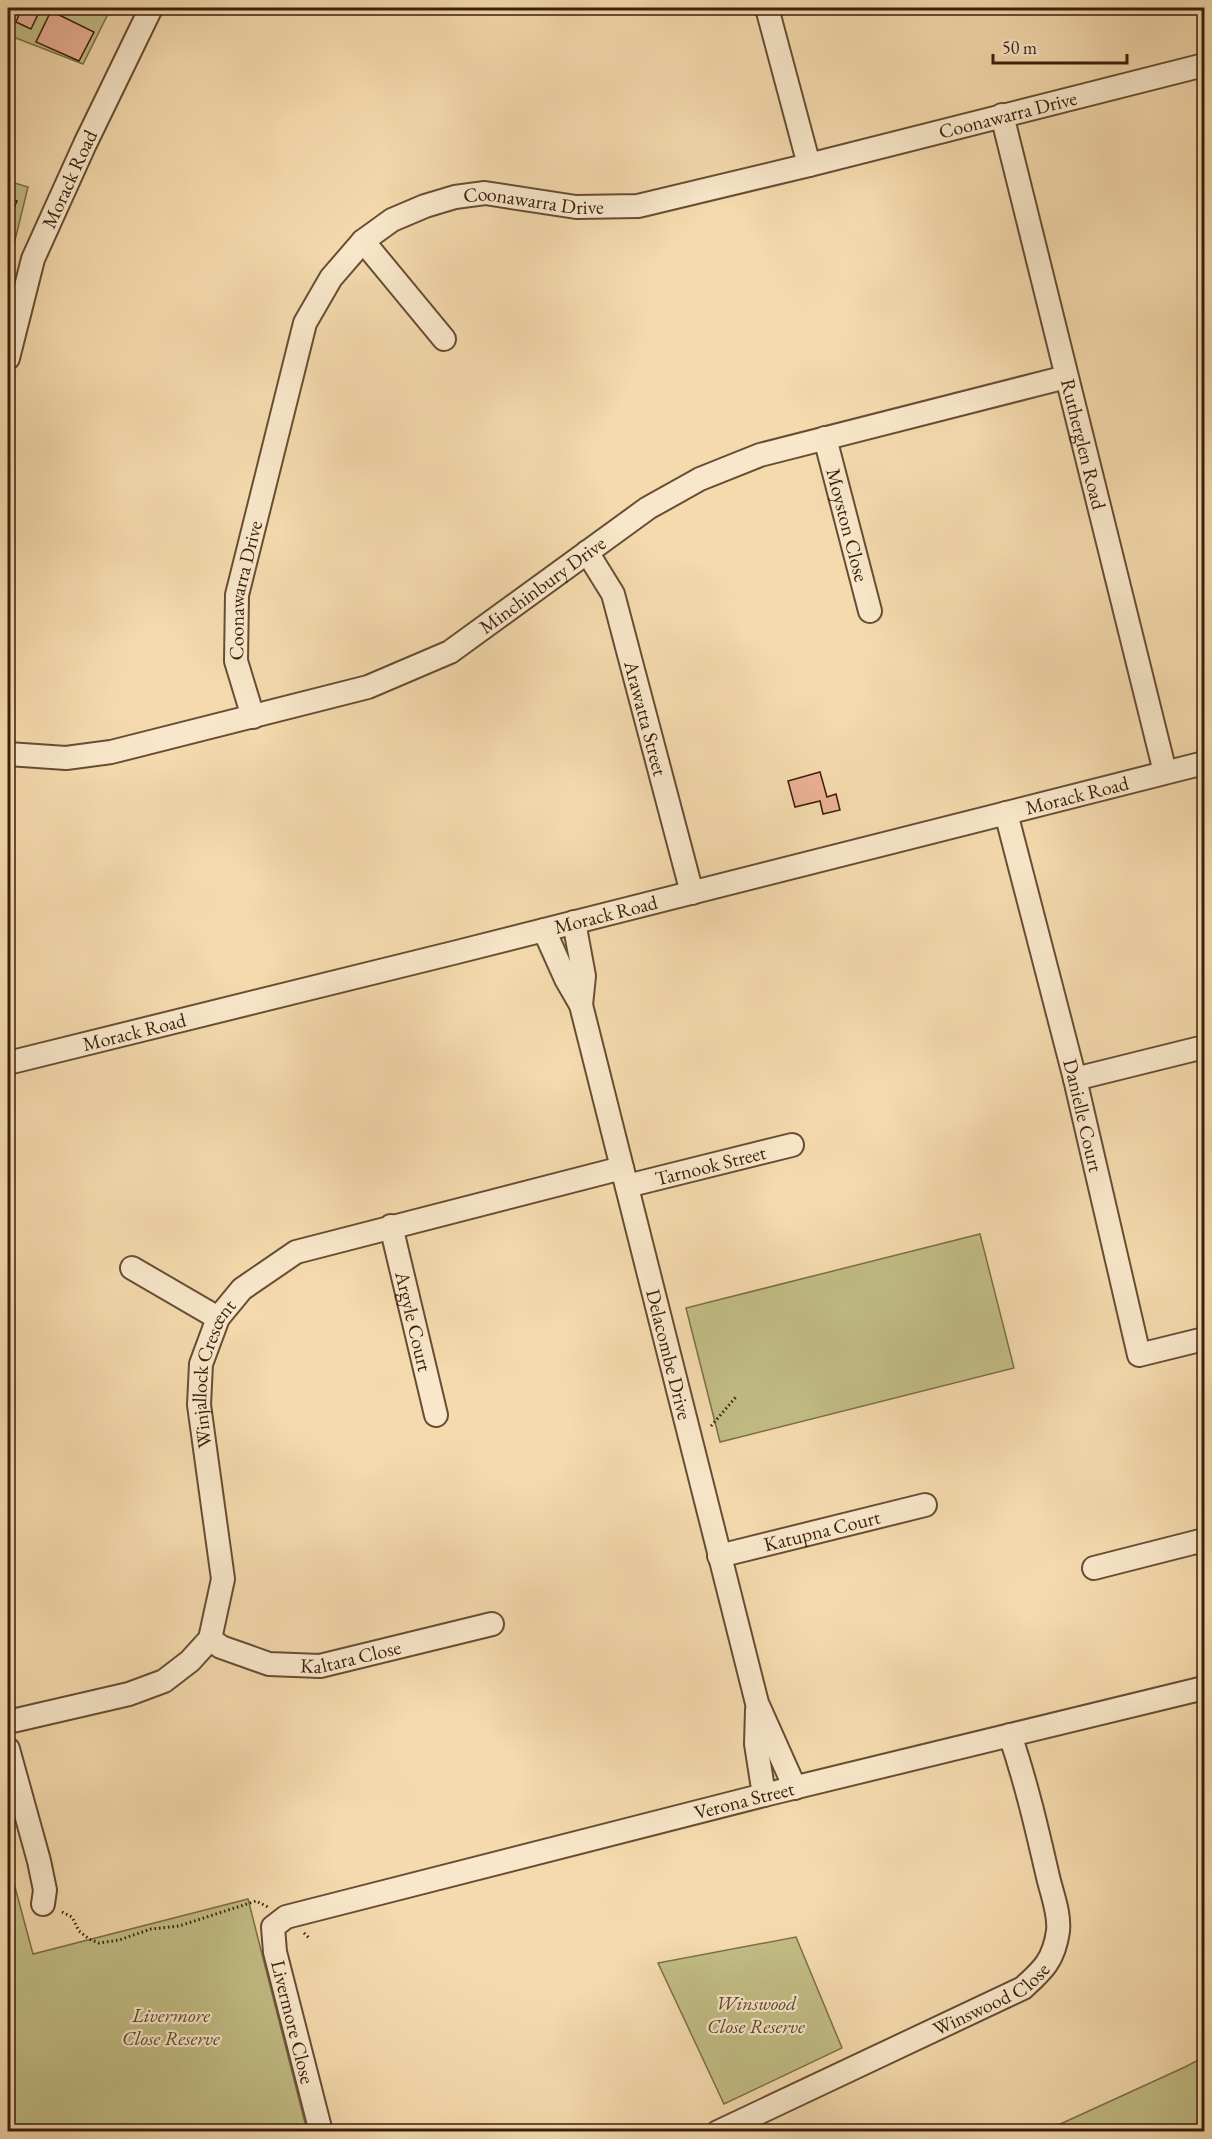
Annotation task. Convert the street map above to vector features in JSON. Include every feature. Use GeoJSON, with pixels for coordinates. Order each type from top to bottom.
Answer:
{"type":"FeatureCollection","features":[{"type":"Feature","properties":{"kind":"street","name":"Morack Road"},"geometry":{"type":"LineString","coordinates":[[8,358],[33,259],[85,144],[151,8]]}},
{"type":"Feature","properties":{"kind":"street"},"geometry":{"type":"LineString","coordinates":[[767,8],[809,165]]}},
{"type":"Feature","properties":{"kind":"street","name":"Coonawarra Drive"},"geometry":{"type":"LineString","coordinates":[[253,717],[236,661],[237,595],[305,324],[331,278],[363,241],[392,220],[425,206],[455,197],[485,193],[576,207],[638,206],[1204,65]]}},
{"type":"Feature","properties":{"kind":"street","name":"Rutherglen Road"},"geometry":{"type":"LineString","coordinates":[[1002,115],[1165,772]]}},
{"type":"Feature","properties":{"kind":"street"},"geometry":{"type":"LineString","coordinates":[[363,241],[444,339]]}},
{"type":"Feature","properties":{"kind":"street","name":"Minchinbury Drive"},"geometry":{"type":"LineString","coordinates":[[8,754],[66,758],[111,752],[368,687],[450,652],[648,508],[700,479],[760,455],[1066,377]]}},
{"type":"Feature","properties":{"kind":"street","name":"Moyston Close"},"geometry":{"type":"LineString","coordinates":[[825,438],[870,611]]}},
{"type":"Feature","properties":{"kind":"street","name":"Arawatta Street"},"geometry":{"type":"LineString","coordinates":[[587,552],[613,594],[692,893]]}},
{"type":"Feature","properties":{"kind":"street","name":"Morack Road"},"geometry":{"type":"LineString","coordinates":[[8,1063],[692,893],[1204,762]]}},
{"type":"Feature","properties":{"kind":"street","name":"Danielle Court"},"geometry":{"type":"LineString","coordinates":[[1006,813],[1075,1079],[1139,1355],[1204,1339]]}},
{"type":"Feature","properties":{"kind":"street","name":"Delacombe Drive"},"geometry":{"type":"LineString","coordinates":[[574,922],[584,976],[581,1005]]}},
{"type":"Feature","properties":{"kind":"street","name":"Delacombe Drive"},"geometry":{"type":"LineString","coordinates":[[544,930],[566,979],[581,1005],[757,1703],[795,1788]]}},
{"type":"Feature","properties":{"kind":"street"},"geometry":{"type":"LineString","coordinates":[[1075,1079],[1204,1047]]}},
{"type":"Feature","properties":{"kind":"street","name":"Tarnook Street"},"geometry":{"type":"LineString","coordinates":[[625,1177],[792,1145]]}},
{"type":"Feature","properties":{"kind":"street","name":"Winjallock Crescent"},"geometry":{"type":"LineString","coordinates":[[210,1639],[223,1579],[199,1405],[201,1364],[218,1318],[242,1289],[296,1252],[391,1226],[625,1177]]}},
{"type":"Feature","properties":{"kind":"street","name":"Argyle Court"},"geometry":{"type":"LineString","coordinates":[[391,1226],[436,1415]]}},
{"type":"Feature","properties":{"kind":"street"},"geometry":{"type":"LineString","coordinates":[[132,1268],[218,1318]]}},
{"type":"Feature","properties":{"kind":"street","name":"Katupna Court"},"geometry":{"type":"LineString","coordinates":[[719,1556],[925,1505]]}},
{"type":"Feature","properties":{"kind":"street"},"geometry":{"type":"LineString","coordinates":[[1094,1568],[1204,1540]]}},
{"type":"Feature","properties":{"kind":"street","name":"Kaltara Close"},"geometry":{"type":"LineString","coordinates":[[210,1639],[221,1647],[269,1664],[320,1666],[492,1624]]}},
{"type":"Feature","properties":{"kind":"street"},"geometry":{"type":"LineString","coordinates":[[8,1722],[129,1694],[164,1682],[190,1661],[210,1639]]}},
{"type":"Feature","properties":{"kind":"street","name":"Verona Street"},"geometry":{"type":"LineString","coordinates":[[286,1917],[764,1795],[1204,1688]]}},
{"type":"Feature","properties":{"kind":"street","name":"Delacombe Drive"},"geometry":{"type":"LineString","coordinates":[[757,1703],[756,1744],[764,1795]]}},
{"type":"Feature","properties":{"kind":"street","name":"Winswood Close"},"geometry":{"type":"LineString","coordinates":[[718,2132],[1023,1988],[1043,1970],[1053,1950],[1058,1929],[1056,1909],[1034,1817],[1010,1735]]}},
{"type":"Feature","properties":{"kind":"street"},"geometry":{"type":"LineString","coordinates":[[8,1749],[39,1861],[45,1890],[44,1904]]}},
{"type":"Feature","properties":{"kind":"street","name":"Livermore Close"},"geometry":{"type":"LineString","coordinates":[[286,1917],[273,1927],[275,1952],[321,2132]]}},
{"type":"Feature","properties":{"kind":"path"},"geometry":{"type":"LineString","coordinates":[[711,1426],[736,1397]]}},
{"type":"Feature","properties":{"kind":"path"},"geometry":{"type":"LineString","coordinates":[[44,1904],[72,1917],[79,1931],[99,1943],[119,1940],[151,1929],[179,1926],[256,1901],[286,1917]]}},
{"type":"Feature","properties":{"kind":"green space"},"geometry":{"type":"Polygon","coordinates":[[[8,8],[111,8],[83,64],[8,35],[8,8]]]}},
{"type":"Feature","properties":{"kind":"green space"},"geometry":{"type":"Polygon","coordinates":[[[8,181],[28,187],[8,269],[8,181]]]}},
{"type":"Feature","properties":{"kind":"green space"},"geometry":{"type":"Polygon","coordinates":[[[980,1234],[1014,1368],[720,1442],[686,1308],[980,1234]]]}},
{"type":"Feature","properties":{"kind":"green space","name":"Livermore Close Reserve"},"geometry":{"type":"Polygon","coordinates":[[[8,1861],[33,1954],[248,1899],[307,2131],[8,2131],[8,1861]]]}},
{"type":"Feature","properties":{"kind":"green space","name":"Winswood Close Reserve"},"geometry":{"type":"Polygon","coordinates":[[[796,1937],[842,2048],[724,2104],[658,1963],[796,1937]]]}},
{"type":"Feature","properties":{"kind":"green space"},"geometry":{"type":"Polygon","coordinates":[[[1204,2057],[1204,2131],[1045,2131],[1185,2067],[1204,2057]]]}},
{"type":"Feature","properties":{"kind":"building"},"geometry":{"type":"Polygon","coordinates":[[[31,8],[40,10],[31,29],[16,22],[21,10],[29,12],[31,8]]]}},
{"type":"Feature","properties":{"kind":"building"},"geometry":{"type":"Polygon","coordinates":[[[51,11],[94,32],[79,61],[36,42],[51,11]]]}},
{"type":"Feature","properties":{"kind":"building"},"geometry":{"type":"Polygon","coordinates":[[[8,196],[17,201],[8,221],[8,196]]]}},
{"type":"Feature","properties":{"kind":"building"},"geometry":{"type":"Polygon","coordinates":[[[820,772],[827,797],[836,794],[840,810],[823,814],[820,801],[795,807],[788,781],[820,772]]]}}]}
